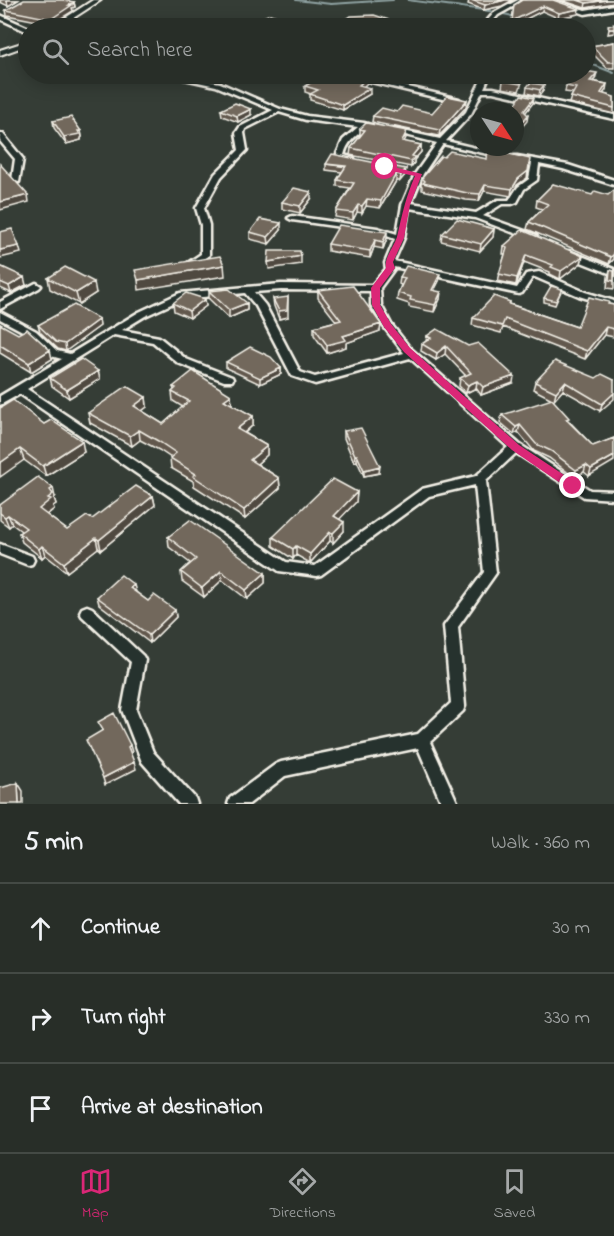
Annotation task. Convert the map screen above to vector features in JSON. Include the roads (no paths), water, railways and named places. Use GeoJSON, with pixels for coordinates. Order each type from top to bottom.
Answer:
{"type":"FeatureCollection","features":[{"type":"Feature","properties":{"kind":"street"},"geometry":{"type":"LineString","coordinates":[[70,18],[98,0]]}},
{"type":"Feature","properties":{"kind":"street"},"geometry":{"type":"LineString","coordinates":[[492,18],[522,0]]}},
{"type":"Feature","properties":{"kind":"street"},"geometry":{"type":"LineString","coordinates":[[549,0],[585,12],[614,7]]}},
{"type":"Feature","properties":{"kind":"street"},"geometry":{"type":"LineString","coordinates":[[9,10],[2,18],[18,25]]}},
{"type":"Feature","properties":{"kind":"street"},"geometry":{"type":"LineString","coordinates":[[0,52],[18,46]]}},
{"type":"Feature","properties":{"kind":"street"},"geometry":{"type":"LineString","coordinates":[[218,84],[278,110],[306,118],[364,125],[565,167],[614,183]]}},
{"type":"Feature","properties":{"kind":"street"},"geometry":{"type":"LineString","coordinates":[[388,84],[470,103]]}},
{"type":"Feature","properties":{"kind":"street"},"geometry":{"type":"LineString","coordinates":[[475,102],[482,84]]}},
{"type":"Feature","properties":{"kind":"street"},"geometry":{"type":"LineString","coordinates":[[479,90],[493,90],[614,117]]}},
{"type":"Feature","properties":{"kind":"street"},"geometry":{"type":"LineString","coordinates":[[470,109],[414,174],[400,238],[389,262],[390,268],[375,288],[376,305],[387,325],[411,354],[515,447],[588,494],[614,495]]}},
{"type":"Feature","properties":{"kind":"street"},"geometry":{"type":"LineString","coordinates":[[187,267],[205,255],[205,225],[200,208],[218,176],[243,150],[240,133],[242,128],[278,110]]}},
{"type":"Feature","properties":{"kind":"street"},"geometry":{"type":"LineString","coordinates":[[359,163],[340,156],[350,135],[364,125]]}},
{"type":"Feature","properties":{"kind":"street"},"geometry":{"type":"LineString","coordinates":[[0,136],[19,159],[16,180]]}},
{"type":"Feature","properties":{"kind":"street"},"geometry":{"type":"LineString","coordinates":[[477,216],[501,202],[509,203],[519,198],[523,185],[533,180],[536,162]]}},
{"type":"Feature","properties":{"kind":"street"},"geometry":{"type":"LineString","coordinates":[[406,205],[477,216],[538,238]]}},
{"type":"Feature","properties":{"kind":"street"},"geometry":{"type":"LineString","coordinates":[[292,218],[377,230],[400,238]]}},
{"type":"Feature","properties":{"kind":"street"},"geometry":{"type":"LineString","coordinates":[[557,248],[614,272]]}},
{"type":"Feature","properties":{"kind":"street"},"geometry":{"type":"LineString","coordinates":[[389,262],[519,291],[529,276],[536,274],[582,294],[614,304]]}},
{"type":"Feature","properties":{"kind":"street"},"geometry":{"type":"LineString","coordinates":[[0,306],[36,286]]}},
{"type":"Feature","properties":{"kind":"street"},"geometry":{"type":"LineString","coordinates":[[0,401],[165,301],[180,296],[281,286],[375,288]]}},
{"type":"Feature","properties":{"kind":"street"},"geometry":{"type":"LineString","coordinates":[[246,289],[260,305],[296,374],[315,381],[411,354]]}},
{"type":"Feature","properties":{"kind":"street"},"geometry":{"type":"LineString","coordinates":[[0,315],[33,333],[54,354],[71,357]]}},
{"type":"Feature","properties":{"kind":"street"},"geometry":{"type":"LineString","coordinates":[[112,332],[156,339],[182,361],[228,379]]}},
{"type":"Feature","properties":{"kind":"street"},"geometry":{"type":"LineString","coordinates":[[20,389],[283,567],[316,571],[426,492],[480,480],[515,447]]}},
{"type":"Feature","properties":{"kind":"street"},"geometry":{"type":"LineString","coordinates":[[236,804],[281,769],[422,740],[458,706],[451,626],[490,573],[480,480]]}},
{"type":"Feature","properties":{"kind":"street"},"geometry":{"type":"LineString","coordinates":[[0,549],[28,560]]}},
{"type":"Feature","properties":{"kind":"street"},"geometry":{"type":"LineString","coordinates":[[87,612],[138,660],[129,710],[147,757],[189,804]]}},
{"type":"Feature","properties":{"kind":"street"},"geometry":{"type":"LineString","coordinates":[[422,740],[450,804]]}},
{"type":"Feature","properties":{"kind":"waterway"},"geometry":{"type":"LineString","coordinates":[[296,0],[331,4],[393,0]]}},
{"type":"Feature","properties":{"kind":"waterway"},"geometry":{"type":"LineString","coordinates":[[408,0],[518,18]]}},
{"type":"Feature","properties":{"kind":"waterway"},"geometry":{"type":"LineString","coordinates":[[596,66],[614,73]]}}]}
